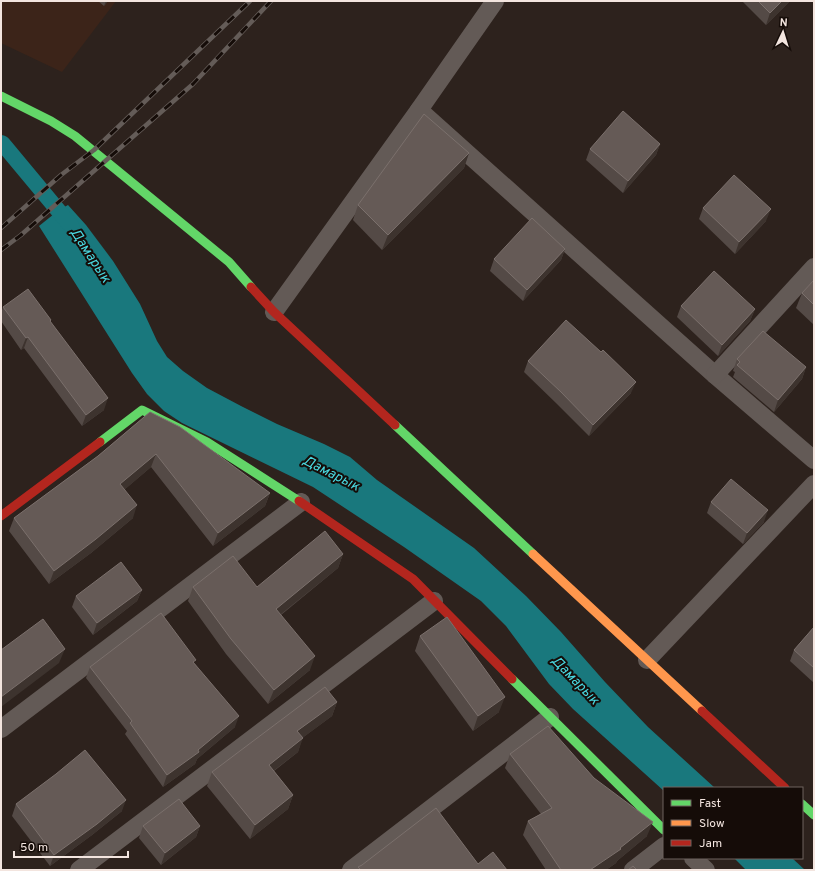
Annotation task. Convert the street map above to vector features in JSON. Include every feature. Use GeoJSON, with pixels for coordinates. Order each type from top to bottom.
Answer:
{"type":"FeatureCollection","features":[{"type":"Feature","properties":{"kind":"main road"},"geometry":{"type":"LineString","coordinates":[[1,96],[75,136],[229,262],[274,312],[784,787]]}},
{"type":"Feature","properties":{"kind":"main road"},"geometry":{"type":"LineString","coordinates":[[1,516],[142,410],[207,442],[301,502],[412,579],[663,829]]}},
{"type":"Feature","properties":{"kind":"main road"},"geometry":{"type":"LineString","coordinates":[[803,805],[814,815]]}},
{"type":"Feature","properties":{"kind":"street"},"geometry":{"type":"LineString","coordinates":[[274,312],[495,1]]}},
{"type":"Feature","properties":{"kind":"street"},"geometry":{"type":"LineString","coordinates":[[419,110],[715,375],[814,460]]}},
{"type":"Feature","properties":{"kind":"street"},"geometry":{"type":"LineString","coordinates":[[715,375],[814,267]]}},
{"type":"Feature","properties":{"kind":"street"},"geometry":{"type":"LineString","coordinates":[[647,660],[812,491]]}},
{"type":"Feature","properties":{"kind":"street"},"geometry":{"type":"LineString","coordinates":[[1,729],[301,502]]}},
{"type":"Feature","properties":{"kind":"street"},"geometry":{"type":"LineString","coordinates":[[79,870],[434,601]]}},
{"type":"Feature","properties":{"kind":"street"},"geometry":{"type":"LineString","coordinates":[[351,870],[550,717]]}},
{"type":"Feature","properties":{"kind":"street"},"geometry":{"type":"LineString","coordinates":[[633,870],[663,847]]}},
{"type":"Feature","properties":{"kind":"street"},"geometry":{"type":"LineString","coordinates":[[694,859],[706,870]]}},
{"type":"Feature","properties":{"kind":"shaded area"},"geometry":{"type":"Polygon","coordinates":[[[1,1],[116,1],[62,72],[1,43],[1,1]]]}},
{"type":"Feature","properties":{"kind":"water"},"geometry":{"type":"Polygon","coordinates":[[[68,205],[86,225],[113,261],[140,304],[157,341],[167,357],[183,371],[207,388],[277,424],[350,457],[377,480],[474,548],[526,596],[561,632],[605,682],[648,727],[714,787],[663,787],[663,790],[573,709],[549,684],[506,626],[481,601],[404,547],[313,487],[182,423],[164,411],[147,394],[132,373],[39,226],[59,210],[68,205]]]}},
{"type":"Feature","properties":{"kind":"water"},"geometry":{"type":"Polygon","coordinates":[[[735,859],[793,859],[805,870],[746,870],[735,859]]]}},
{"type":"Feature","properties":{"kind":"building"},"geometry":{"type":"Polygon","coordinates":[[[758,1],[782,1],[770,13],[758,1]]]}},
{"type":"Feature","properties":{"kind":"building"},"geometry":{"type":"Polygon","coordinates":[[[623,111],[660,144],[628,181],[590,149],[623,111]]]}},
{"type":"Feature","properties":{"kind":"building"},"geometry":{"type":"Polygon","coordinates":[[[424,114],[469,153],[388,235],[358,205],[424,114]]]}},
{"type":"Feature","properties":{"kind":"building"},"geometry":{"type":"Polygon","coordinates":[[[734,175],[771,209],[739,242],[703,208],[734,175]]]}},
{"type":"Feature","properties":{"kind":"building"},"geometry":{"type":"Polygon","coordinates":[[[532,218],[565,249],[527,290],[494,259],[532,218]]]}},
{"type":"Feature","properties":{"kind":"building"},"geometry":{"type":"Polygon","coordinates":[[[714,271],[755,309],[722,345],[681,306],[714,271]]]}},
{"type":"Feature","properties":{"kind":"building"},"geometry":{"type":"Polygon","coordinates":[[[814,280],[814,305],[802,293],[814,280]]]}},
{"type":"Feature","properties":{"kind":"building"},"geometry":{"type":"Polygon","coordinates":[[[28,289],[108,398],[86,415],[28,337],[26,338],[3,307],[28,289]]]}},
{"type":"Feature","properties":{"kind":"building"},"geometry":{"type":"Polygon","coordinates":[[[566,320],[601,352],[603,350],[636,382],[593,425],[528,361],[566,320]]]}},
{"type":"Feature","properties":{"kind":"building"},"geometry":{"type":"Polygon","coordinates":[[[763,331],[806,367],[778,400],[737,365],[740,362],[737,359],[763,331]]]}},
{"type":"Feature","properties":{"kind":"building"},"geometry":{"type":"Polygon","coordinates":[[[150,412],[180,427],[270,493],[218,533],[156,454],[120,484],[137,505],[54,571],[14,518],[98,456],[150,412]]]}},
{"type":"Feature","properties":{"kind":"building"},"geometry":{"type":"Polygon","coordinates":[[[731,479],[768,510],[747,533],[711,502],[731,479]]]}},
{"type":"Feature","properties":{"kind":"building"},"geometry":{"type":"Polygon","coordinates":[[[325,531],[343,554],[276,609],[315,656],[274,690],[231,639],[193,587],[233,556],[257,587],[325,531]]]}},
{"type":"Feature","properties":{"kind":"building"},"geometry":{"type":"Polygon","coordinates":[[[121,562],[142,590],[97,623],[76,596],[121,562]]]}},
{"type":"Feature","properties":{"kind":"building"},"geometry":{"type":"Polygon","coordinates":[[[161,613],[196,660],[193,662],[239,716],[198,750],[199,752],[167,775],[130,723],[132,721],[90,667],[161,613]]]}},
{"type":"Feature","properties":{"kind":"building"},"geometry":{"type":"Polygon","coordinates":[[[447,617],[505,697],[478,716],[420,636],[447,617]]]}},
{"type":"Feature","properties":{"kind":"building"},"geometry":{"type":"Polygon","coordinates":[[[43,619],[65,649],[1,697],[1,650],[43,619]]]}},
{"type":"Feature","properties":{"kind":"building"},"geometry":{"type":"Polygon","coordinates":[[[814,627],[814,668],[794,650],[814,627]]]}},
{"type":"Feature","properties":{"kind":"building"},"geometry":{"type":"Polygon","coordinates":[[[325,687],[337,702],[297,731],[303,738],[269,765],[293,795],[255,825],[212,772],[325,687]]]}},
{"type":"Feature","properties":{"kind":"building"},"geometry":{"type":"Polygon","coordinates":[[[548,726],[594,778],[653,822],[620,848],[621,849],[590,870],[561,870],[528,821],[552,808],[510,754],[548,726]]]}},
{"type":"Feature","properties":{"kind":"building"},"geometry":{"type":"Polygon","coordinates":[[[85,750],[126,800],[97,824],[54,855],[16,804],[85,750]]]}},
{"type":"Feature","properties":{"kind":"building"},"geometry":{"type":"Polygon","coordinates":[[[179,799],[200,826],[165,853],[143,826],[179,799]]]}},
{"type":"Feature","properties":{"kind":"building"},"geometry":{"type":"Polygon","coordinates":[[[436,808],[478,864],[493,852],[507,870],[361,870],[358,867],[362,865],[436,808]]]}},
{"type":"Feature","properties":{"kind":"building"},"geometry":{"type":"Polygon","coordinates":[[[633,866],[637,870],[628,870],[633,866]]]}},
{"type":"Feature","properties":{"kind":"waterway","name":"Дамарык"},"geometry":{"type":"LineString","coordinates":[[1,143],[72,227]]}},
{"type":"Feature","properties":{"kind":"railway"},"geometry":{"type":"LineString","coordinates":[[1,228],[61,175],[94,150],[250,1]]}},
{"type":"Feature","properties":{"kind":"railway"},"geometry":{"type":"LineString","coordinates":[[1,250],[21,235],[193,84],[271,1]]}},
{"type":"Feature","properties":{"kind":"traffic: fast"},"geometry":{"type":"LineString","coordinates":[[1,96],[51,121],[75,136],[229,262],[251,287]]}},
{"type":"Feature","properties":{"kind":"traffic: fast"},"geometry":{"type":"LineString","coordinates":[[100,442],[142,410],[207,442],[299,501]]}},
{"type":"Feature","properties":{"kind":"traffic: fast"},"geometry":{"type":"LineString","coordinates":[[395,425],[533,554]]}},
{"type":"Feature","properties":{"kind":"traffic: fast"},"geometry":{"type":"LineString","coordinates":[[512,679],[663,829]]}},
{"type":"Feature","properties":{"kind":"traffic: fast"},"geometry":{"type":"LineString","coordinates":[[803,805],[814,815]]}},
{"type":"Feature","properties":{"kind":"traffic: slow"},"geometry":{"type":"LineString","coordinates":[[533,554],[702,711]]}},
{"type":"Feature","properties":{"kind":"traffic: jam"},"geometry":{"type":"LineString","coordinates":[[251,287],[274,312],[395,425]]}},
{"type":"Feature","properties":{"kind":"traffic: jam"},"geometry":{"type":"LineString","coordinates":[[1,516],[100,442]]}},
{"type":"Feature","properties":{"kind":"traffic: jam"},"geometry":{"type":"LineString","coordinates":[[299,501],[413,579],[512,679]]}},
{"type":"Feature","properties":{"kind":"traffic: jam"},"geometry":{"type":"LineString","coordinates":[[702,711],[784,787]]}}]}
